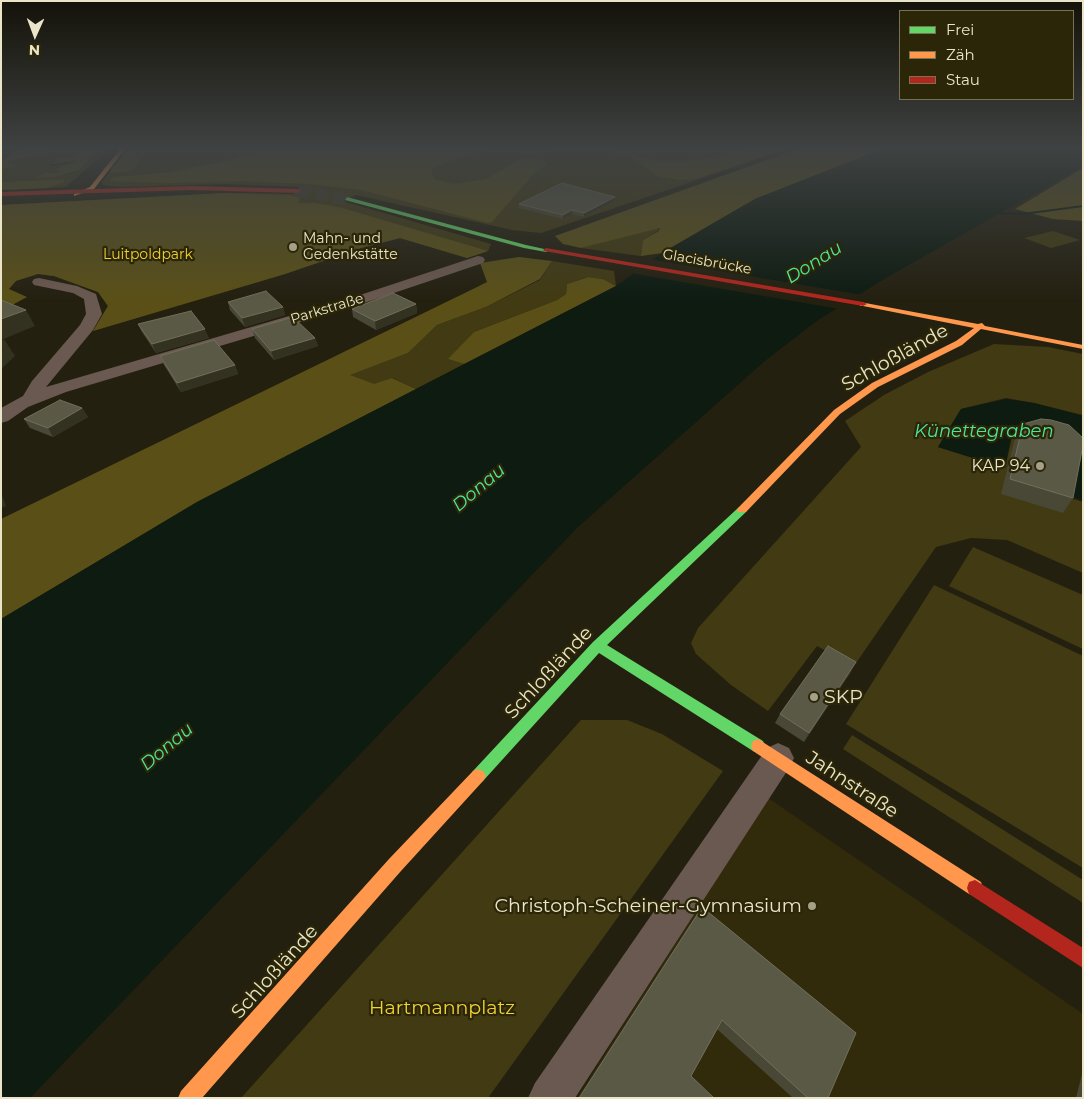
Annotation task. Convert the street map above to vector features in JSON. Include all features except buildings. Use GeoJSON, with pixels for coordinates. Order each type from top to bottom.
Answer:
{"type":"FeatureCollection","features":[{"type":"Feature","properties":{"kind":"street"},"geometry":{"type":"LineString","coordinates":[[1,201],[49,199]]}},
{"type":"Feature","properties":{"kind":"street","name":"Glacisbrücke"},"geometry":{"type":"LineString","coordinates":[[349,199],[487,237],[567,254],[923,314]]}},
{"type":"Feature","properties":{"kind":"street","name":"Parkstraße"},"geometry":{"type":"LineString","coordinates":[[31,398],[359,300],[478,260]]}},
{"type":"Feature","properties":{"kind":"street"},"geometry":{"type":"LineString","coordinates":[[1,417],[31,398],[38,385],[87,327],[94,314],[91,297],[77,290],[39,282]]}},
{"type":"Feature","properties":{"kind":"street"},"geometry":{"type":"LineString","coordinates":[[923,314],[1083,347]]}},
{"type":"Feature","properties":{"kind":"street"},"geometry":{"type":"LineString","coordinates":[[923,314],[947,323],[955,330],[959,343],[1038,337]]}},
{"type":"Feature","properties":{"kind":"street","name":"Schloßlände"},"geometry":{"type":"LineString","coordinates":[[188,1098],[395,864],[598,646],[746,506],[837,412],[875,385],[959,343],[982,325]]}},
{"type":"Feature","properties":{"kind":"street","name":"Jahnstraße"},"geometry":{"type":"LineString","coordinates":[[598,646],[778,758],[1083,959]]}},
{"type":"Feature","properties":{"kind":"street"},"geometry":{"type":"LineString","coordinates":[[550,1098],[778,758]]}},
{"type":"Feature","properties":{"kind":"street"},"geometry":{"type":"LineString","coordinates":[[210,1098],[226,1053]]}},
{"type":"Feature","properties":{"kind":"shaded area","name":"Christoph-Scheiner-Gymnasium"},"geometry":{"type":"Polygon","coordinates":[[[768,798],[1083,1014],[1083,1098],[577,1098],[768,798]]]}},
{"type":"Feature","properties":{"kind":"green space","name":"Luitpoldpark"},"geometry":{"type":"Polygon","coordinates":[[[108,199],[346,199],[342,201],[491,244],[488,251],[467,258],[400,238],[361,248],[285,274],[93,331],[108,306],[98,292],[54,276],[38,274],[1,205],[108,199]]]}},
{"type":"Feature","properties":{"kind":"green space","name":"Luitpoldpark"},"geometry":{"type":"Polygon","coordinates":[[[108,199],[299,199],[298,203],[315,203],[339,207],[488,251],[467,258],[400,238],[361,248],[285,274],[93,331],[108,306],[98,292],[54,276],[38,274],[16,281],[9,289],[27,297],[1,311],[1,205],[108,199]]]}},
{"type":"Feature","properties":{"kind":"green space"},"geometry":{"type":"Polygon","coordinates":[[[375,199],[640,199],[541,233],[512,230],[375,199]]]}},
{"type":"Feature","properties":{"kind":"green space"},"geometry":{"type":"Polygon","coordinates":[[[397,199],[512,199],[492,222],[488,223],[397,199]]]}},
{"type":"Feature","properties":{"kind":"green space"},"geometry":{"type":"Polygon","coordinates":[[[657,199],[755,199],[662,253],[641,256],[643,240],[659,231],[660,228],[581,248],[563,244],[555,236],[657,199]]]}},
{"type":"Feature","properties":{"kind":"green space"},"geometry":{"type":"Polygon","coordinates":[[[1031,199],[1083,199],[1083,221],[1053,219],[1015,209],[1031,199]]]}},
{"type":"Feature","properties":{"kind":"green space"},"geometry":{"type":"Polygon","coordinates":[[[652,228],[661,229],[643,240],[641,256],[581,248],[652,228]]]}},
{"type":"Feature","properties":{"kind":"green space"},"geometry":{"type":"Polygon","coordinates":[[[1053,231],[1080,240],[1051,248],[1024,238],[1053,231]]]}},
{"type":"Feature","properties":{"kind":"green space"},"geometry":{"type":"Polygon","coordinates":[[[519,257],[552,261],[540,279],[486,307],[437,325],[408,353],[350,375],[374,384],[392,378],[416,389],[197,502],[1,619],[1,519],[487,282],[480,263],[519,257]]]}},
{"type":"Feature","properties":{"kind":"green space"},"geometry":{"type":"Polygon","coordinates":[[[552,261],[614,271],[616,286],[603,279],[587,277],[567,284],[566,294],[557,300],[474,332],[449,359],[464,364],[416,389],[393,378],[374,385],[349,375],[408,353],[437,325],[486,307],[540,280],[552,261]]]}},
{"type":"Feature","properties":{"kind":"green space"},"geometry":{"type":"Polygon","coordinates":[[[588,277],[603,279],[616,286],[464,364],[448,359],[474,332],[557,300],[566,294],[567,284],[588,277]]]}},
{"type":"Feature","properties":{"kind":"green space"},"geometry":{"type":"Polygon","coordinates":[[[994,344],[1048,347],[1083,354],[1083,415],[1006,398],[961,409],[938,447],[1005,468],[1012,437],[1022,434],[1068,497],[1083,502],[1083,573],[1007,540],[971,538],[936,547],[854,666],[817,646],[768,711],[731,685],[696,654],[691,643],[698,628],[861,447],[845,421],[884,395],[928,372],[994,344]]]}},
{"type":"Feature","properties":{"kind":"green space"},"geometry":{"type":"Polygon","coordinates":[[[973,547],[1083,595],[1083,649],[949,586],[973,547]]]}},
{"type":"Feature","properties":{"kind":"green space"},"geometry":{"type":"Polygon","coordinates":[[[934,585],[1083,656],[1083,868],[846,724],[934,585]]]}},
{"type":"Feature","properties":{"kind":"green space","name":"Hartmannplatz"},"geometry":{"type":"Polygon","coordinates":[[[581,720],[627,720],[662,734],[723,771],[488,1098],[241,1098],[581,720]]]}},
{"type":"Feature","properties":{"kind":"green space"},"geometry":{"type":"Polygon","coordinates":[[[852,735],[1083,880],[1083,903],[843,749],[852,735]]]}},
{"type":"Feature","properties":{"kind":"water","name":"Donau"},"geometry":{"type":"Polygon","coordinates":[[[755,199],[1024,199],[886,278],[818,320],[766,360],[578,527],[30,1098],[1,1098],[1,619],[197,502],[616,286],[662,253],[755,199]]]}},
{"type":"Feature","properties":{"kind":"water","name":"Künettegraben"},"geometry":{"type":"Polygon","coordinates":[[[1006,399],[1034,403],[1083,416],[1083,500],[1070,496],[1021,433],[1011,437],[1005,468],[938,447],[961,409],[1006,399]]]}},
{"type":"Feature","properties":{"kind":"pier"},"geometry":{"type":"Polygon","coordinates":[[[648,259],[863,295],[839,309],[630,273],[648,259]]]}},
{"type":"Feature","properties":{"kind":"waterway"},"geometry":{"type":"LineString","coordinates":[[988,213],[1023,214],[1083,206]]}},
{"type":"Feature","properties":{"kind":"traffic: fast"},"geometry":{"type":"LineString","coordinates":[[348,199],[526,247],[546,250]]}},
{"type":"Feature","properties":{"kind":"traffic: fast"},"geometry":{"type":"LineString","coordinates":[[478,776],[598,646],[742,510]]}},
{"type":"Feature","properties":{"kind":"traffic: fast"},"geometry":{"type":"LineString","coordinates":[[598,646],[758,746]]}},
{"type":"Feature","properties":{"kind":"traffic: slow"},"geometry":{"type":"LineString","coordinates":[[863,304],[1083,347]]}},
{"type":"Feature","properties":{"kind":"traffic: slow"},"geometry":{"type":"LineString","coordinates":[[742,510],[837,412],[875,385],[959,343],[982,325]]}},
{"type":"Feature","properties":{"kind":"traffic: slow"},"geometry":{"type":"LineString","coordinates":[[758,746],[975,888]]}},
{"type":"Feature","properties":{"kind":"traffic: slow"},"geometry":{"type":"LineString","coordinates":[[188,1098],[395,865],[478,776]]}},
{"type":"Feature","properties":{"kind":"traffic: jam"},"geometry":{"type":"LineString","coordinates":[[546,250],[863,304]]}},
{"type":"Feature","properties":{"kind":"traffic: jam"},"geometry":{"type":"LineString","coordinates":[[975,888],[1083,959]]}},
{"type":"Feature","properties":{"kind":"place","name":"Mahn- und Gedenkstätte"},"geometry":{"type":"Point","coordinates":[293,247]}},
{"type":"Feature","properties":{"kind":"place","name":"KAP 94"},"geometry":{"type":"Point","coordinates":[1040,466]}},
{"type":"Feature","properties":{"kind":"place","name":"SKP"},"geometry":{"type":"Point","coordinates":[814,697]}},
{"type":"Feature","properties":{"kind":"place","name":"Christoph-Scheiner-Gymnasium"},"geometry":{"type":"Point","coordinates":[812,906]}}]}
